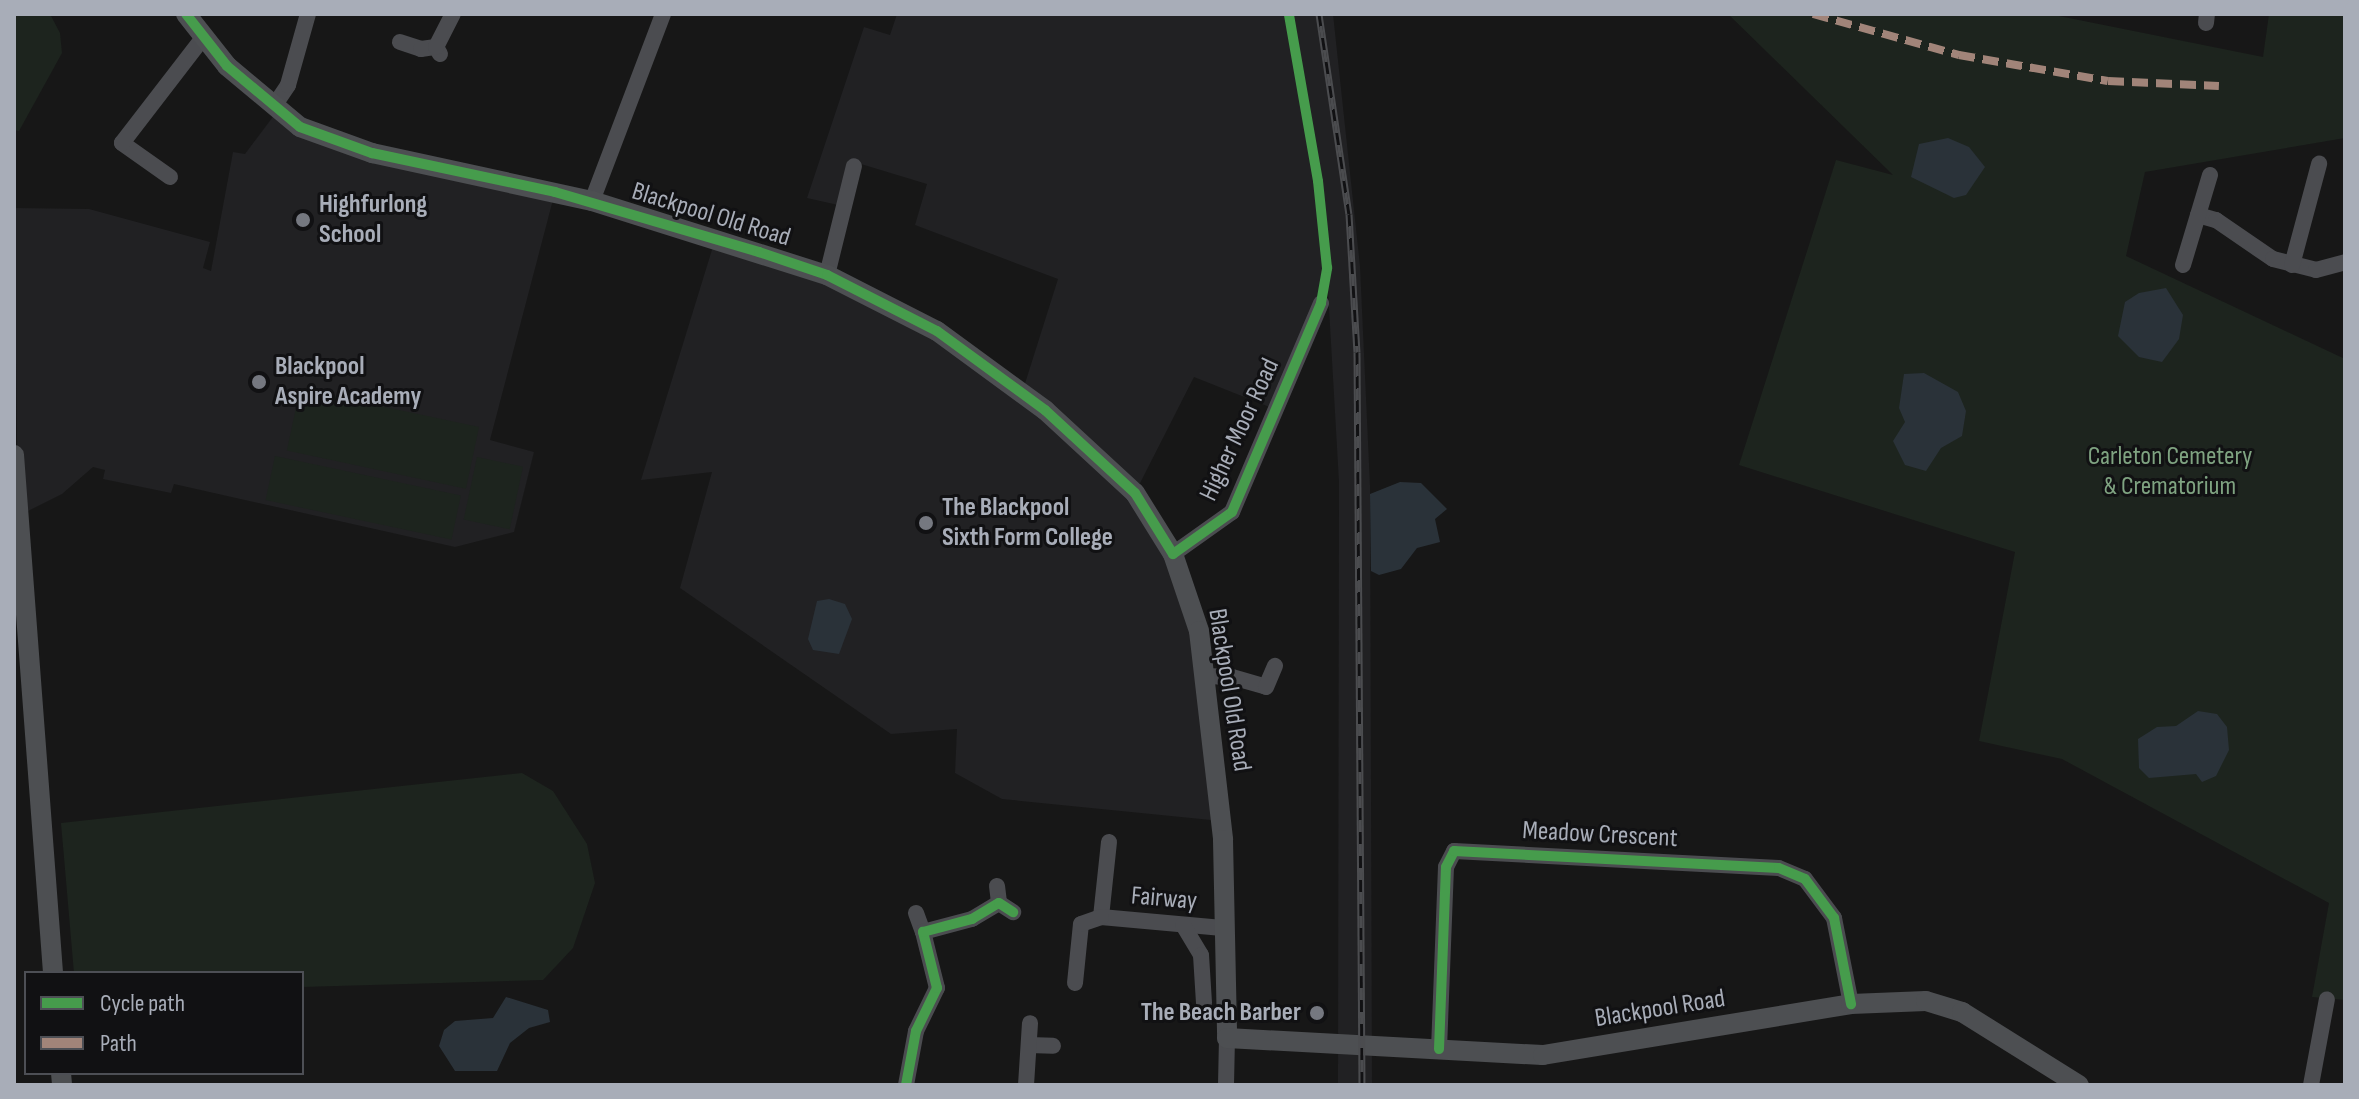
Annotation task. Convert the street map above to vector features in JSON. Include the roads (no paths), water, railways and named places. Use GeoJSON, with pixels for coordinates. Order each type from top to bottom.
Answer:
{"type":"FeatureCollection","features":[{"type":"Feature","properties":{"kind":"main road","name":"Blackpool Old Road"},"geometry":{"type":"LineString","coordinates":[[186,14],[203,38],[300,127],[372,153],[592,201],[827,275],[937,331],[1045,410],[1135,493],[1173,554],[1199,631],[1223,840],[1227,1038]]}},
{"type":"Feature","properties":{"kind":"main road"},"geometry":{"type":"LineString","coordinates":[[14,455],[53,971]]}},
{"type":"Feature","properties":{"kind":"main road","name":"Blackpool Road"},"geometry":{"type":"LineString","coordinates":[[1227,1038],[1543,1055],[1851,1004],[1926,1001],[1962,1012],[2079,1085]]}},
{"type":"Feature","properties":{"kind":"street"},"geometry":{"type":"LineString","coordinates":[[274,106],[288,85],[308,14]]}},
{"type":"Feature","properties":{"kind":"street"},"geometry":{"type":"LineString","coordinates":[[400,42],[438,50],[453,14]]}},
{"type":"Feature","properties":{"kind":"street"},"geometry":{"type":"LineString","coordinates":[[592,201],[663,14]]}},
{"type":"Feature","properties":{"kind":"street"},"geometry":{"type":"LineString","coordinates":[[170,177],[119,148],[203,38]]}},
{"type":"Feature","properties":{"kind":"street"},"geometry":{"type":"LineString","coordinates":[[2292,265],[2301,199],[2319,164]]}},
{"type":"Feature","properties":{"kind":"street"},"geometry":{"type":"LineString","coordinates":[[827,275],[854,166]]}},
{"type":"Feature","properties":{"kind":"street"},"geometry":{"type":"LineString","coordinates":[[2183,265],[2210,175]]}},
{"type":"Feature","properties":{"kind":"street"},"geometry":{"type":"LineString","coordinates":[[2198,215],[2216,220],[2265,255],[2292,265],[2316,270],[2345,262]]}},
{"type":"Feature","properties":{"kind":"street","name":"Higher Moor Road"},"geometry":{"type":"LineString","coordinates":[[1173,554],[1232,512],[1321,303]]}},
{"type":"Feature","properties":{"kind":"street"},"geometry":{"type":"LineString","coordinates":[[1205,676],[1232,677],[1266,687],[1275,666]]}},
{"type":"Feature","properties":{"kind":"street","name":"Fairway"},"geometry":{"type":"LineString","coordinates":[[1101,917],[1109,842]]}},
{"type":"Feature","properties":{"kind":"street","name":"Meadow Crescent"},"geometry":{"type":"LineString","coordinates":[[1439,1049],[1446,867],[1454,851],[1779,868],[1805,879],[1834,918],[1851,1004]]}},
{"type":"Feature","properties":{"kind":"street"},"geometry":{"type":"LineString","coordinates":[[923,932],[972,919],[1003,901]]}},
{"type":"Feature","properties":{"kind":"street"},"geometry":{"type":"LineString","coordinates":[[906,1085],[916,1031],[937,988],[916,913]]}},
{"type":"Feature","properties":{"kind":"street","name":"Fairway"},"geometry":{"type":"LineString","coordinates":[[1075,983],[1081,924],[1101,917],[1223,928]]}},
{"type":"Feature","properties":{"kind":"street"},"geometry":{"type":"LineString","coordinates":[[1183,925],[1199,948],[1204,1003]]}},
{"type":"Feature","properties":{"kind":"street"},"geometry":{"type":"LineString","coordinates":[[2311,1085],[2327,999]]}},
{"type":"Feature","properties":{"kind":"street"},"geometry":{"type":"LineString","coordinates":[[1026,1085],[1030,1023]]}},
{"type":"Feature","properties":{"kind":"street","name":"Blackpool Old Road"},"geometry":{"type":"LineString","coordinates":[[1226,1085],[1227,1038]]}},
{"type":"Feature","properties":{"kind":"street"},"geometry":{"type":"LineString","coordinates":[[1029,1045],[1053,1046]]}},
{"type":"Feature","properties":{"kind":"railway"},"geometry":{"type":"LineString","coordinates":[[1319,14],[1349,214],[1357,352],[1362,1085]]}},
{"type":"Feature","properties":{"kind":"place","name":"Highfurlong School"},"geometry":{"type":"Point","coordinates":[303,220]}},
{"type":"Feature","properties":{"kind":"place","name":"Blackpool Aspire Academy"},"geometry":{"type":"Point","coordinates":[259,382]}},
{"type":"Feature","properties":{"kind":"place","name":"The Blackpool Sixth Form College"},"geometry":{"type":"Point","coordinates":[926,523]}},
{"type":"Feature","properties":{"kind":"place","name":"The Beach Barber"},"geometry":{"type":"Point","coordinates":[1317,1013]}},
{"type":"Feature","properties":{"kind":"park label","name":"Carleton Cemetery & Crematorium"},"geometry":{"type":"Point","coordinates":[2170,472]}}]}
